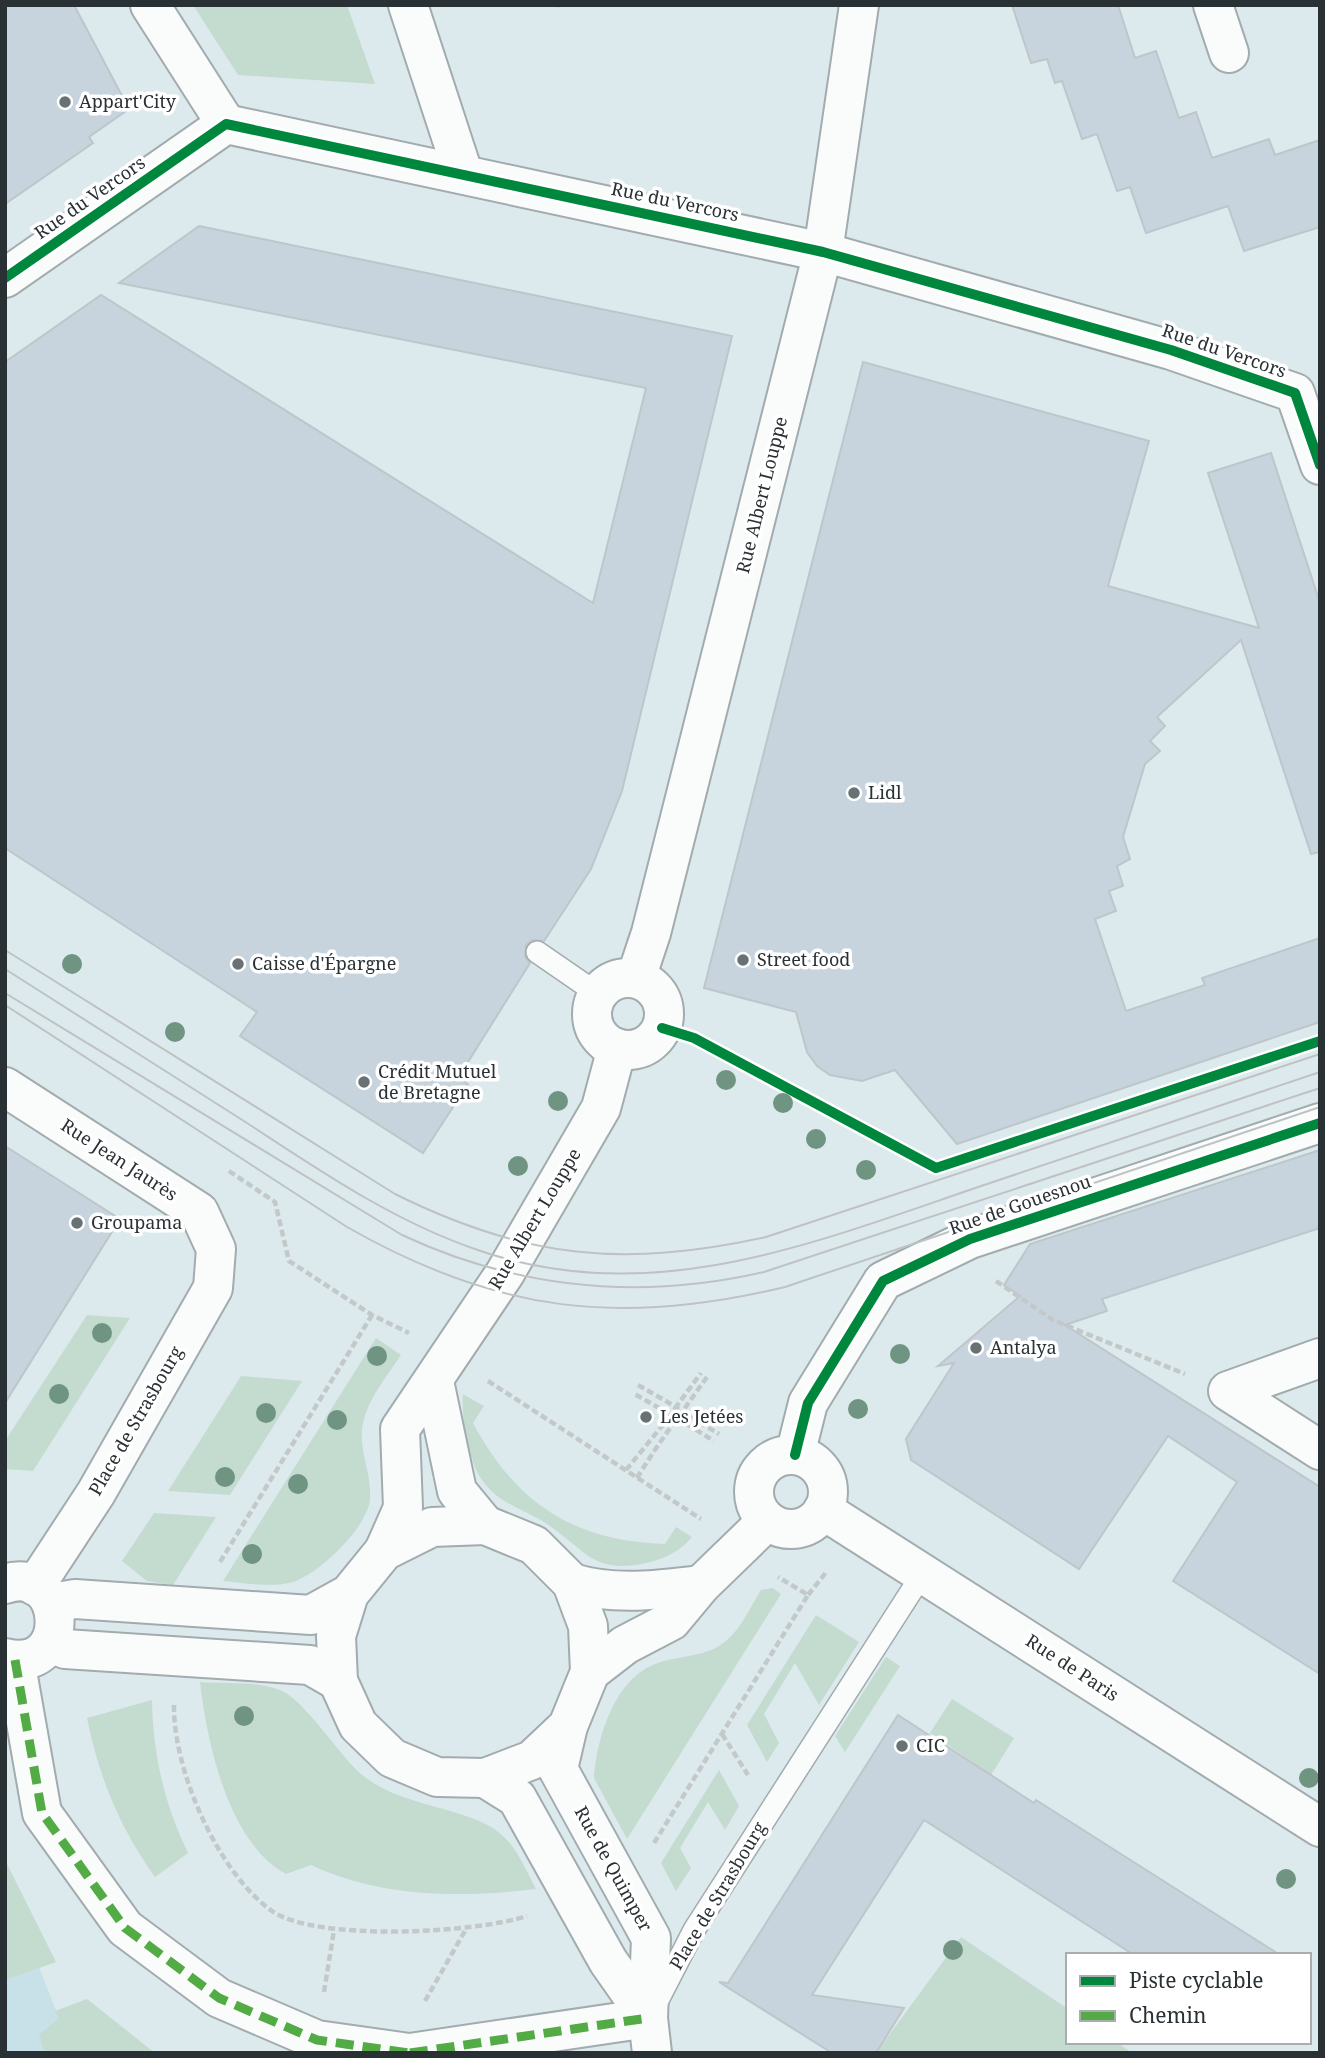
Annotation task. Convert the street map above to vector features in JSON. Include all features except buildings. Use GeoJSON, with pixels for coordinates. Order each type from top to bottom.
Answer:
{"type":"FeatureCollection","features":[{"type":"Feature","properties":{"kind":"main road"},"geometry":{"type":"LineString","coordinates":[[150,5],[226,124]]}},
{"type":"Feature","properties":{"kind":"main road"},"geometry":{"type":"LineString","coordinates":[[408,5],[463,173]]}},
{"type":"Feature","properties":{"kind":"main road","name":"Rue Albert Louppe"},"geometry":{"type":"LineString","coordinates":[[636,978],[651,933],[823,252],[859,5]]}},
{"type":"Feature","properties":{"kind":"main road"},"geometry":{"type":"LineString","coordinates":[[1213,5],[1229,53]]}},
{"type":"Feature","properties":{"kind":"main road","name":"Rue du Vercors"},"geometry":{"type":"LineString","coordinates":[[5,278],[226,124],[823,252],[1171,350],[1296,393],[1320,465]]}},
{"type":"Feature","properties":{"kind":"main road"},"geometry":{"type":"LineString","coordinates":[[636,978],[646,982],[661,998],[664,1007],[662,1028],[656,1038],[639,1049],[617,1048],[607,1044],[594,1026],[593,1003],[598,994],[614,980],[636,978]]}},
{"type":"Feature","properties":{"kind":"main road","name":"Rue Albert Louppe"},"geometry":{"type":"LineString","coordinates":[[383,1551],[403,1507],[400,1429],[513,1260],[601,1108],[617,1048]]}},
{"type":"Feature","properties":{"kind":"main road","name":"Rue Jean Jaurès"},"geometry":{"type":"LineString","coordinates":[[5,1087],[198,1212],[216,1249]]}},
{"type":"Feature","properties":{"kind":"main road","name":"Rue de Gouesnou"},"geometry":{"type":"LineString","coordinates":[[795,1455],[808,1403],[883,1280],[970,1239],[1320,1123]]}},
{"type":"Feature","properties":{"kind":"main road","name":"Place de Strasbourg"},"geometry":{"type":"LineString","coordinates":[[31,1591],[96,1493],[213,1288],[216,1249]]}},
{"type":"Feature","properties":{"kind":"main road"},"geometry":{"type":"LineString","coordinates":[[1228,1391],[1320,1358]]}},
{"type":"Feature","properties":{"kind":"main road"},"geometry":{"type":"LineString","coordinates":[[442,1369],[457,1491],[485,1525]]}},
{"type":"Feature","properties":{"kind":"main road"},"geometry":{"type":"LineString","coordinates":[[1228,1391],[1320,1450]]}},
{"type":"Feature","properties":{"kind":"main road"},"geometry":{"type":"LineString","coordinates":[[795,1455],[816,1465],[823,1475],[828,1499],[823,1510],[808,1525],[798,1529],[787,1529],[767,1521],[754,1501],[756,1477],[772,1460],[795,1455]]}},
{"type":"Feature","properties":{"kind":"main road","name":"Rue de Paris"},"geometry":{"type":"LineString","coordinates":[[823,1510],[1320,1827]]}},
{"type":"Feature","properties":{"kind":"main road"},"geometry":{"type":"LineString","coordinates":[[590,1672],[625,1645],[670,1621],[701,1584],[767,1521]]}},
{"type":"Feature","properties":{"kind":"main road"},"geometry":{"type":"LineString","coordinates":[[485,1525],[534,1545],[572,1583],[588,1626],[590,1672],[568,1726],[532,1760],[485,1778],[437,1777],[392,1758],[358,1725],[338,1681],[336,1636],[349,1594],[383,1551],[432,1527],[485,1525]]}},
{"type":"Feature","properties":{"kind":"main road"},"geometry":{"type":"LineString","coordinates":[[572,1583],[602,1592],[652,1591],[701,1584]]}},
{"type":"Feature","properties":{"kind":"main road"},"geometry":{"type":"LineString","coordinates":[[31,1591],[75,1599],[311,1615],[349,1594]]}},
{"type":"Feature","properties":{"kind":"main road"},"geometry":{"type":"LineString","coordinates":[[31,1591],[56,1630],[41,1652],[10,1659],[42,1813],[125,1928],[219,1998],[311,2046],[409,2053],[650,2035],[517,1798],[485,1778]]}},
{"type":"Feature","properties":{"kind":"main road"},"geometry":{"type":"LineString","coordinates":[[50,1642],[65,1649],[310,1665],[338,1681]]}},
{"type":"Feature","properties":{"kind":"main road","name":"Rue de Quimper"},"geometry":{"type":"LineString","coordinates":[[568,1726],[558,1769],[651,1938],[650,2035]]}},
{"type":"Feature","properties":{"kind":"lane"},"geometry":{"type":"LineString","coordinates":[[537,952],[598,994]]}},
{"type":"Feature","properties":{"kind":"lane","name":"Place de Strasbourg"},"geometry":{"type":"LineString","coordinates":[[650,2035],[694,1930],[923,1573]]}},
{"type":"Feature","properties":{"kind":"path"},"geometry":{"type":"LineString","coordinates":[[220,1165],[275,1202],[289,1261],[372,1315],[424,1340],[442,1369],[626,1470],[769,1571],[808,1595]]}},
{"type":"Feature","properties":{"kind":"path"},"geometry":{"type":"LineString","coordinates":[[970,1239],[982,1272],[1053,1320],[1228,1391]]}},
{"type":"Feature","properties":{"kind":"path"},"geometry":{"type":"LineString","coordinates":[[181,1608],[202,1590],[372,1315]]}},
{"type":"Feature","properties":{"kind":"path"},"geometry":{"type":"LineString","coordinates":[[637,1478],[674,1417],[676,1408],[701,1373]]}},
{"type":"Feature","properties":{"kind":"path"},"geometry":{"type":"LineString","coordinates":[[626,1470],[674,1417],[682,1412],[707,1377]]}},
{"type":"Feature","properties":{"kind":"path"},"geometry":{"type":"LineString","coordinates":[[638,1385],[719,1434]]}},
{"type":"Feature","properties":{"kind":"path"},"geometry":{"type":"LineString","coordinates":[[633,1393],[714,1441]]}},
{"type":"Feature","properties":{"kind":"path"},"geometry":{"type":"LineString","coordinates":[[614,1873],[645,1859],[808,1595],[829,1568]]}},
{"type":"Feature","properties":{"kind":"path"},"geometry":{"type":"LineString","coordinates":[[178,1656],[174,1669],[174,1716],[194,1799],[209,1831],[240,1880],[273,1912],[300,1924],[334,1930],[466,1929],[516,1920],[571,1896]]}},
{"type":"Feature","properties":{"kind":"path"},"geometry":{"type":"LineString","coordinates":[[722,1734],[749,1777]]}},
{"type":"Feature","properties":{"kind":"path"},"geometry":{"type":"LineString","coordinates":[[454,1955],[466,1929]]}},
{"type":"Feature","properties":{"kind":"path"},"geometry":{"type":"LineString","coordinates":[[311,2046],[334,1930]]}},
{"type":"Feature","properties":{"kind":"shaded area"},"geometry":{"type":"Polygon","coordinates":[[[5,1881],[59,2018],[117,2053],[5,2053],[5,1881]]]}},
{"type":"Feature","properties":{"kind":"green space"},"geometry":{"type":"Polygon","coordinates":[[[193,5],[347,5],[375,84],[238,75],[193,5]]]}},
{"type":"Feature","properties":{"kind":"green space"},"geometry":{"type":"Polygon","coordinates":[[[87,1315],[130,1318],[33,1471],[5,1469],[5,1441],[87,1315]]]}},
{"type":"Feature","properties":{"kind":"green space"},"geometry":{"type":"Polygon","coordinates":[[[376,1338],[401,1355],[375,1394],[364,1419],[362,1439],[370,1499],[361,1523],[328,1560],[293,1582],[267,1585],[223,1581],[376,1338]]]}},
{"type":"Feature","properties":{"kind":"green space"},"geometry":{"type":"Polygon","coordinates":[[[241,1376],[302,1381],[230,1495],[168,1491],[241,1376]]]}},
{"type":"Feature","properties":{"kind":"green space"},"geometry":{"type":"Polygon","coordinates":[[[463,1394],[484,1406],[473,1423],[490,1451],[528,1496],[551,1512],[602,1535],[632,1541],[665,1544],[676,1527],[692,1537],[672,1554],[647,1563],[613,1565],[590,1557],[544,1522],[509,1504],[486,1486],[476,1468],[466,1436],[463,1394]]]}},
{"type":"Feature","properties":{"kind":"green space"},"geometry":{"type":"Polygon","coordinates":[[[154,1513],[216,1517],[173,1585],[147,1581],[122,1561],[154,1513]]]}},
{"type":"Feature","properties":{"kind":"green space"},"geometry":{"type":"Polygon","coordinates":[[[773,1588],[781,1594],[627,1839],[594,1778],[599,1745],[611,1710],[630,1681],[643,1670],[658,1663],[705,1652],[726,1641],[738,1628],[761,1590],[773,1588]]]}},
{"type":"Feature","properties":{"kind":"green space"},"geometry":{"type":"Polygon","coordinates":[[[816,1615],[859,1642],[819,1705],[795,1663],[764,1714],[779,1743],[767,1762],[747,1725],[816,1615]]]}},
{"type":"Feature","properties":{"kind":"green space"},"geometry":{"type":"Polygon","coordinates":[[[886,1657],[900,1666],[845,1752],[835,1736],[886,1657]]]}},
{"type":"Feature","properties":{"kind":"green space"},"geometry":{"type":"Polygon","coordinates":[[[200,1682],[261,1685],[290,1696],[311,1716],[352,1765],[378,1786],[493,1828],[515,1850],[536,1889],[479,1894],[422,1893],[365,1884],[311,1865],[286,1874],[266,1859],[249,1839],[235,1815],[215,1761],[200,1682]]]}},
{"type":"Feature","properties":{"kind":"green space"},"geometry":{"type":"Polygon","coordinates":[[[952,1699],[1014,1738],[991,1775],[930,1733],[952,1699]]]}},
{"type":"Feature","properties":{"kind":"green space"},"geometry":{"type":"Polygon","coordinates":[[[152,1700],[161,1778],[172,1816],[188,1853],[155,1877],[131,1840],[112,1802],[87,1718],[152,1700]]]}},
{"type":"Feature","properties":{"kind":"green space"},"geometry":{"type":"Polygon","coordinates":[[[719,1770],[739,1806],[725,1830],[708,1802],[680,1848],[691,1868],[676,1891],[661,1863],[719,1770]]]}},
{"type":"Feature","properties":{"kind":"green space"},"geometry":{"type":"Polygon","coordinates":[[[5,1860],[56,1962],[5,1980],[5,1860]]]}},
{"type":"Feature","properties":{"kind":"green space"},"geometry":{"type":"Polygon","coordinates":[[[961,1937],[1066,2008],[1066,2044],[1120,2044],[1132,2053],[876,2053],[961,1937]]]}},
{"type":"Feature","properties":{"kind":"green space"},"geometry":{"type":"Polygon","coordinates":[[[87,1999],[155,2053],[45,2053],[39,2035],[59,2018],[55,2011],[87,1999]]]}},
{"type":"Feature","properties":{"kind":"tram line"},"geometry":{"type":"LineString","coordinates":[[5,950],[395,1194],[443,1216],[488,1232],[576,1252],[666,1252],[714,1247],[766,1237],[1320,1054]]}},
{"type":"Feature","properties":{"kind":"tram line"},"geometry":{"type":"LineString","coordinates":[[5,969],[328,1176],[412,1223],[472,1248],[539,1266],[605,1274],[671,1271],[736,1261],[801,1245],[865,1226],[1320,1072]]}},
{"type":"Feature","properties":{"kind":"tram line"},"geometry":{"type":"LineString","coordinates":[[5,993],[402,1235],[490,1268],[579,1285],[671,1286],[764,1272],[1320,1088]]}},
{"type":"Feature","properties":{"kind":"tram line"},"geometry":{"type":"LineString","coordinates":[[5,1005],[347,1227],[402,1256],[455,1278],[507,1294],[560,1304],[613,1308],[667,1306],[725,1299],[785,1287],[1320,1107]]}},
{"type":"Feature","properties":{"kind":"marked path"},"geometry":{"type":"LineString","coordinates":[[15,1660],[42,1813],[125,1928],[219,1998],[317,2040],[409,2053]]}},
{"type":"Feature","properties":{"kind":"marked path"},"geometry":{"type":"LineString","coordinates":[[410,2053],[648,2018]]}},
{"type":"Feature","properties":{"kind":"cycle path"},"geometry":{"type":"LineString","coordinates":[[5,278],[226,124],[823,252],[1171,350],[1295,393],[1320,465]]}},
{"type":"Feature","properties":{"kind":"cycle path"},"geometry":{"type":"LineString","coordinates":[[662,1028],[694,1038],[936,1168],[1320,1041]]}},
{"type":"Feature","properties":{"kind":"cycle path"},"geometry":{"type":"LineString","coordinates":[[795,1455],[808,1403],[883,1281],[970,1239],[1320,1123]]}},
{"type":"Feature","properties":{"kind":"place","name":"Appart'City"},"geometry":{"type":"Point","coordinates":[65,102]}},
{"type":"Feature","properties":{"kind":"place","name":"Lidl"},"geometry":{"type":"Point","coordinates":[854,793]}},
{"type":"Feature","properties":{"kind":"place","name":"Street food"},"geometry":{"type":"Point","coordinates":[743,960]}},
{"type":"Feature","properties":{"kind":"place","name":"Caisse d'Épargne"},"geometry":{"type":"Point","coordinates":[238,964]}},
{"type":"Feature","properties":{"kind":"place","name":"Crédit Mutuel de Bretagne"},"geometry":{"type":"Point","coordinates":[364,1082]}},
{"type":"Feature","properties":{"kind":"place","name":"Groupama"},"geometry":{"type":"Point","coordinates":[77,1223]}},
{"type":"Feature","properties":{"kind":"place","name":"Antalya"},"geometry":{"type":"Point","coordinates":[976,1348]}},
{"type":"Feature","properties":{"kind":"place","name":"Les Jetées"},"geometry":{"type":"Point","coordinates":[646,1417]}},
{"type":"Feature","properties":{"kind":"place","name":"CIC"},"geometry":{"type":"Point","coordinates":[902,1746]}}]}
